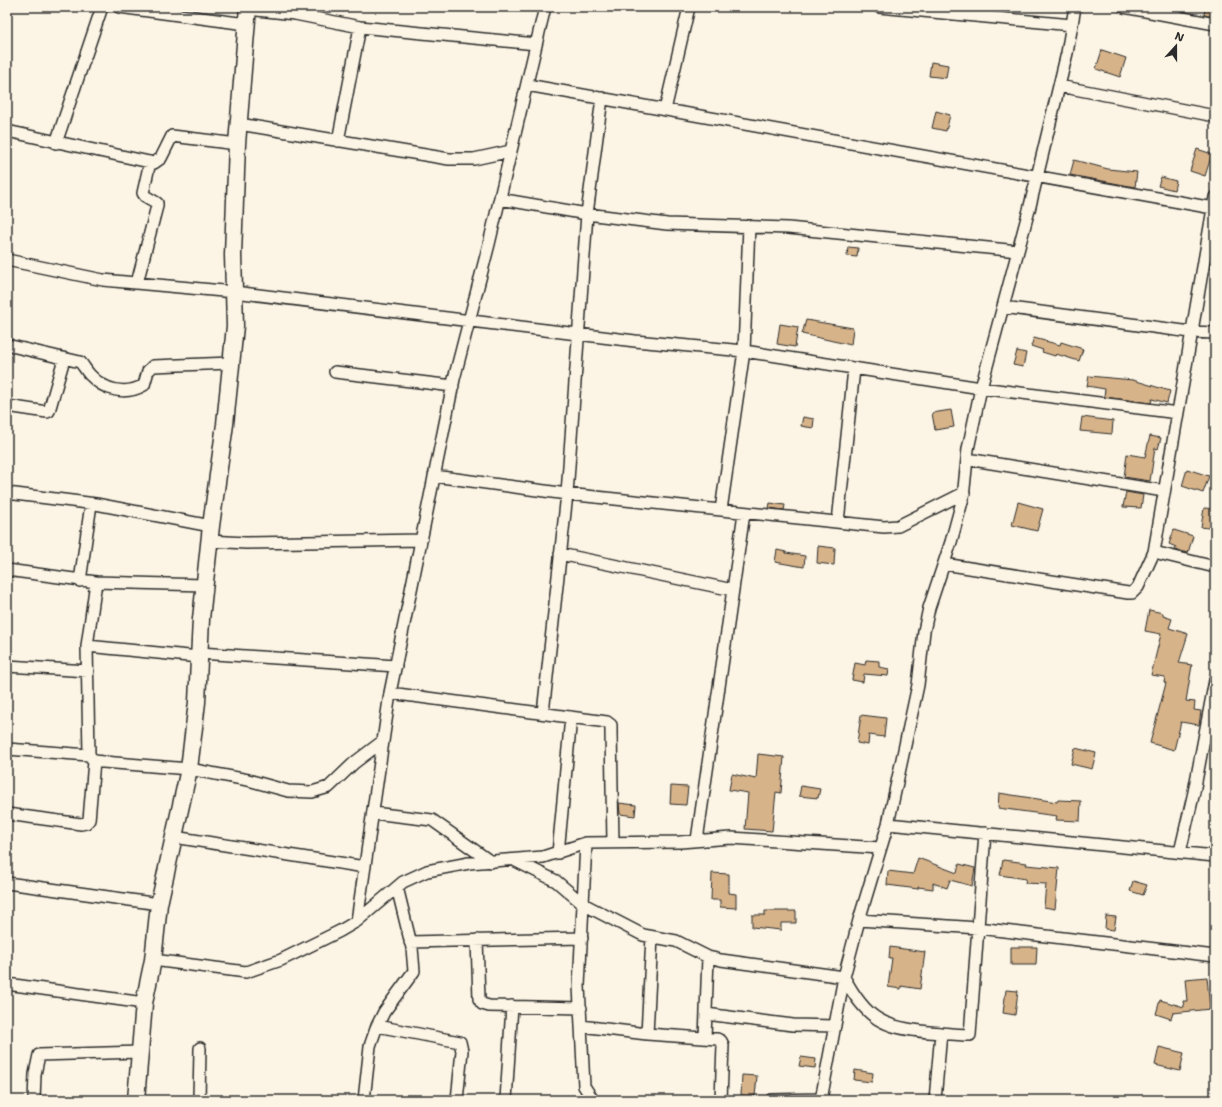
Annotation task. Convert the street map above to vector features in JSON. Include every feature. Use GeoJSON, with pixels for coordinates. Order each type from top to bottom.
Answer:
{"type":"FeatureCollection","features":[{"type":"Feature","properties":{"kind":"street"},"geometry":{"type":"LineString","coordinates":[[56,143],[102,7]]}},
{"type":"Feature","properties":{"kind":"street"},"geometry":{"type":"LineString","coordinates":[[119,7],[295,14],[360,27],[536,44]]}},
{"type":"Feature","properties":{"kind":"street"},"geometry":{"type":"LineString","coordinates":[[357,921],[390,693],[452,386],[500,199],[545,7]]}},
{"type":"Feature","properties":{"kind":"street"},"geometry":{"type":"LineString","coordinates":[[665,110],[689,7]]}},
{"type":"Feature","properties":{"kind":"street"},"geometry":{"type":"LineString","coordinates":[[879,7],[1072,25]]}},
{"type":"Feature","properties":{"kind":"street"},"geometry":{"type":"LineString","coordinates":[[771,1100],[821,1099],[844,977],[859,920],[888,824],[918,685],[927,617],[964,493],[967,459],[981,388],[1018,251],[1058,86],[1075,7]]}},
{"type":"Feature","properties":{"kind":"street"},"geometry":{"type":"LineString","coordinates":[[1124,7],[1215,24]]}},
{"type":"Feature","properties":{"kind":"street"},"geometry":{"type":"LineString","coordinates":[[136,1100],[144,1003],[153,960],[159,904],[189,769],[197,702],[204,585],[225,424],[235,326],[233,255],[237,144],[247,13]]}},
{"type":"Feature","properties":{"kind":"street"},"geometry":{"type":"LineString","coordinates":[[338,141],[360,27]]}},
{"type":"Feature","properties":{"kind":"street"},"geometry":{"type":"LineString","coordinates":[[527,85],[1036,177],[1214,202],[1154,552],[1138,587],[1132,593],[1128,593],[944,564]]}},
{"type":"Feature","properties":{"kind":"street"},"geometry":{"type":"LineString","coordinates":[[1058,86],[1215,116]]}},
{"type":"Feature","properties":{"kind":"street"},"geometry":{"type":"LineString","coordinates":[[543,713],[567,494],[587,214],[602,98]]}},
{"type":"Feature","properties":{"kind":"street"},"geometry":{"type":"LineString","coordinates":[[239,124],[449,159],[474,158],[511,151]]}},
{"type":"Feature","properties":{"kind":"street"},"geometry":{"type":"LineString","coordinates":[[7,131],[56,143],[150,162],[158,162],[172,136],[237,144]]}},
{"type":"Feature","properties":{"kind":"street"},"geometry":{"type":"LineString","coordinates":[[138,283],[157,206],[157,203],[145,196],[144,193],[150,162]]}},
{"type":"Feature","properties":{"kind":"street"},"geometry":{"type":"LineString","coordinates":[[500,199],[587,214],[667,224],[788,228],[1018,251]]}},
{"type":"Feature","properties":{"kind":"street"},"geometry":{"type":"LineString","coordinates":[[721,510],[744,351],[749,226]]}},
{"type":"Feature","properties":{"kind":"street"},"geometry":{"type":"LineString","coordinates":[[7,260],[104,280],[234,292],[410,315],[470,320],[578,334],[744,351],[981,388],[1178,414]]}},
{"type":"Feature","properties":{"kind":"street"},"geometry":{"type":"LineString","coordinates":[[1003,306],[1191,332],[1215,333]]}},
{"type":"Feature","properties":{"kind":"street"},"geometry":{"type":"LineString","coordinates":[[7,345],[80,362],[89,374],[106,387],[123,392],[136,390],[144,385],[148,371],[153,366],[231,362]]}},
{"type":"Feature","properties":{"kind":"street"},"geometry":{"type":"LineString","coordinates":[[7,406],[47,412],[50,411],[64,359]]}},
{"type":"Feature","properties":{"kind":"street"},"geometry":{"type":"LineString","coordinates":[[838,522],[854,369]]}},
{"type":"Feature","properties":{"kind":"street"},"geometry":{"type":"LineString","coordinates":[[335,372],[452,386]]}},
{"type":"Feature","properties":{"kind":"street"},"geometry":{"type":"LineString","coordinates":[[967,459],[1164,491]]}},
{"type":"Feature","properties":{"kind":"street"},"geometry":{"type":"LineString","coordinates":[[434,476],[567,494],[884,527],[898,526],[964,493]]}},
{"type":"Feature","properties":{"kind":"street"},"geometry":{"type":"LineString","coordinates":[[7,493],[91,504],[246,543],[421,540]]}},
{"type":"Feature","properties":{"kind":"street"},"geometry":{"type":"LineString","coordinates":[[80,580],[91,504]]}},
{"type":"Feature","properties":{"kind":"street"},"geometry":{"type":"LineString","coordinates":[[697,840],[744,513]]}},
{"type":"Feature","properties":{"kind":"street"},"geometry":{"type":"LineString","coordinates":[[1154,552],[1215,567]]}},
{"type":"Feature","properties":{"kind":"street"},"geometry":{"type":"LineString","coordinates":[[560,554],[733,590]]}},
{"type":"Feature","properties":{"kind":"street"},"geometry":{"type":"LineString","coordinates":[[7,570],[96,582],[204,585]]}},
{"type":"Feature","properties":{"kind":"street"},"geometry":{"type":"LineString","coordinates":[[7,814],[42,817],[81,824],[86,823],[89,820],[92,758],[87,646],[96,582]]}},
{"type":"Feature","properties":{"kind":"street"},"geometry":{"type":"LineString","coordinates":[[87,646],[199,655],[396,666]]}},
{"type":"Feature","properties":{"kind":"street"},"geometry":{"type":"LineString","coordinates":[[7,666],[88,671]]}},
{"type":"Feature","properties":{"kind":"street"},"geometry":{"type":"LineString","coordinates":[[1180,852],[1194,792],[1215,680]]}},
{"type":"Feature","properties":{"kind":"street"},"geometry":{"type":"LineString","coordinates":[[390,693],[607,722],[611,726],[613,842]]}},
{"type":"Feature","properties":{"kind":"street"},"geometry":{"type":"LineString","coordinates":[[558,852],[571,717]]}},
{"type":"Feature","properties":{"kind":"street"},"geometry":{"type":"LineString","coordinates":[[7,749],[189,769],[248,780],[288,791],[312,792],[329,787],[354,763],[383,741]]}},
{"type":"Feature","properties":{"kind":"street"},"geometry":{"type":"LineString","coordinates":[[373,813],[432,820],[491,862]]}},
{"type":"Feature","properties":{"kind":"street"},"geometry":{"type":"LineString","coordinates":[[888,824],[1215,856]]}},
{"type":"Feature","properties":{"kind":"street"},"geometry":{"type":"LineString","coordinates":[[844,977],[854,997],[862,1006],[878,1019],[898,1028],[970,1035],[985,833]]}},
{"type":"Feature","properties":{"kind":"street"},"geometry":{"type":"LineString","coordinates":[[174,837],[365,867]]}},
{"type":"Feature","properties":{"kind":"street"},"geometry":{"type":"LineString","coordinates":[[153,960],[246,972],[280,960],[357,921],[403,882],[427,871],[469,864],[516,861],[543,857],[586,843],[680,842],[731,838],[880,848]]}},
{"type":"Feature","properties":{"kind":"street"},"geometry":{"type":"LineString","coordinates":[[586,843],[579,986],[584,1086],[593,1100]]}},
{"type":"Feature","properties":{"kind":"street"},"geometry":{"type":"LineString","coordinates":[[516,861],[556,881],[583,904],[643,935],[676,941],[708,957],[844,977]]}},
{"type":"Feature","properties":{"kind":"street"},"geometry":{"type":"LineString","coordinates":[[7,883],[159,904]]}},
{"type":"Feature","properties":{"kind":"street"},"geometry":{"type":"LineString","coordinates":[[364,1100],[370,1046],[377,1026],[384,1012],[414,971],[414,961],[397,887]]}},
{"type":"Feature","properties":{"kind":"street"},"geometry":{"type":"LineString","coordinates":[[859,920],[978,928],[1215,956]]}},
{"type":"Feature","properties":{"kind":"street"},"geometry":{"type":"LineString","coordinates":[[647,1034],[652,937]]}},
{"type":"Feature","properties":{"kind":"street"},"geometry":{"type":"LineString","coordinates":[[410,942],[582,938]]}},
{"type":"Feature","properties":{"kind":"street"},"geometry":{"type":"LineString","coordinates":[[477,940],[480,1002],[489,1006],[580,1008]]}},
{"type":"Feature","properties":{"kind":"street"},"geometry":{"type":"LineString","coordinates":[[705,1038],[708,957]]}},
{"type":"Feature","properties":{"kind":"street"},"geometry":{"type":"LineString","coordinates":[[7,984],[144,1003]]}},
{"type":"Feature","properties":{"kind":"street"},"geometry":{"type":"LineString","coordinates":[[506,1100],[512,1006]]}},
{"type":"Feature","properties":{"kind":"street"},"geometry":{"type":"LineString","coordinates":[[706,1014],[793,1025],[835,1026]]}},
{"type":"Feature","properties":{"kind":"street"},"geometry":{"type":"LineString","coordinates":[[377,1026],[460,1042],[462,1050],[457,1100]]}},
{"type":"Feature","properties":{"kind":"street"},"geometry":{"type":"LineString","coordinates":[[582,1026],[647,1034],[717,1039],[721,1041],[723,1045],[721,1100]]}},
{"type":"Feature","properties":{"kind":"street"},"geometry":{"type":"LineString","coordinates":[[935,1100],[941,1033]]}},
{"type":"Feature","properties":{"kind":"street"},"geometry":{"type":"LineString","coordinates":[[199,1100],[200,1048]]}},
{"type":"Feature","properties":{"kind":"street"},"geometry":{"type":"LineString","coordinates":[[34,1100],[35,1074],[39,1056],[140,1052]]}},
{"type":"Feature","properties":{"kind":"building"},"geometry":{"type":"Polygon","coordinates":[[[1205,7],[1215,9],[1215,17],[1204,15],[1205,7]]]}},
{"type":"Feature","properties":{"kind":"building"},"geometry":{"type":"Polygon","coordinates":[[[1102,50],[1126,58],[1120,77],[1096,69],[1102,50]]]}},
{"type":"Feature","properties":{"kind":"building"},"geometry":{"type":"Polygon","coordinates":[[[931,62],[948,65],[946,78],[929,76],[931,62]]]}},
{"type":"Feature","properties":{"kind":"building"},"geometry":{"type":"Polygon","coordinates":[[[936,111],[950,115],[946,131],[932,128],[936,111]]]}},
{"type":"Feature","properties":{"kind":"building"},"geometry":{"type":"Polygon","coordinates":[[[1197,149],[1212,154],[1205,176],[1190,171],[1197,149]]]}},
{"type":"Feature","properties":{"kind":"building"},"geometry":{"type":"Polygon","coordinates":[[[1074,160],[1108,169],[1137,172],[1135,187],[1070,175],[1074,160]]]}},
{"type":"Feature","properties":{"kind":"building"},"geometry":{"type":"Polygon","coordinates":[[[1161,177],[1176,181],[1174,190],[1158,186],[1161,177]]]}},
{"type":"Feature","properties":{"kind":"building"},"geometry":{"type":"Polygon","coordinates":[[[848,247],[858,248],[857,257],[847,256],[848,247]]]}},
{"type":"Feature","properties":{"kind":"building"},"geometry":{"type":"Polygon","coordinates":[[[806,320],[853,328],[851,345],[802,334],[806,320]]]}},
{"type":"Feature","properties":{"kind":"building"},"geometry":{"type":"Polygon","coordinates":[[[780,324],[798,327],[795,347],[777,344],[780,324]]]}},
{"type":"Feature","properties":{"kind":"building"},"geometry":{"type":"Polygon","coordinates":[[[1034,338],[1060,345],[1061,342],[1083,349],[1079,361],[1056,354],[1055,356],[1042,352],[1043,350],[1031,346],[1034,338]]]}},
{"type":"Feature","properties":{"kind":"building"},"geometry":{"type":"Polygon","coordinates":[[[1017,351],[1026,353],[1023,367],[1013,365],[1017,351]]]}},
{"type":"Feature","properties":{"kind":"building"},"geometry":{"type":"Polygon","coordinates":[[[1089,376],[1133,380],[1170,391],[1167,403],[1152,399],[1151,403],[1104,397],[1105,389],[1087,386],[1089,376]]]}},
{"type":"Feature","properties":{"kind":"building"},"geometry":{"type":"Polygon","coordinates":[[[951,410],[954,427],[935,430],[932,413],[951,410]]]}},
{"type":"Feature","properties":{"kind":"building"},"geometry":{"type":"Polygon","coordinates":[[[803,417],[814,419],[813,428],[801,426],[803,417]]]}},
{"type":"Feature","properties":{"kind":"building"},"geometry":{"type":"Polygon","coordinates":[[[1082,417],[1113,421],[1112,434],[1080,431],[1082,417]]]}},
{"type":"Feature","properties":{"kind":"building"},"geometry":{"type":"Polygon","coordinates":[[[1150,436],[1161,438],[1158,449],[1155,448],[1150,481],[1124,477],[1127,454],[1145,457],[1150,436]]]}},
{"type":"Feature","properties":{"kind":"building"},"geometry":{"type":"Polygon","coordinates":[[[1187,469],[1209,476],[1203,493],[1182,486],[1187,469]]]}},
{"type":"Feature","properties":{"kind":"building"},"geometry":{"type":"Polygon","coordinates":[[[1126,492],[1143,495],[1141,508],[1123,507],[1126,492]]]}},
{"type":"Feature","properties":{"kind":"building"},"geometry":{"type":"Polygon","coordinates":[[[1018,502],[1043,509],[1037,531],[1012,525],[1018,502]]]}},
{"type":"Feature","properties":{"kind":"building"},"geometry":{"type":"Polygon","coordinates":[[[770,503],[785,505],[784,510],[769,508],[770,503]]]}},
{"type":"Feature","properties":{"kind":"building"},"geometry":{"type":"Polygon","coordinates":[[[1204,508],[1215,509],[1215,529],[1201,527],[1204,508]]]}},
{"type":"Feature","properties":{"kind":"building"},"geometry":{"type":"Polygon","coordinates":[[[1174,530],[1193,536],[1188,553],[1175,550],[1176,547],[1169,544],[1174,530]]]}},
{"type":"Feature","properties":{"kind":"building"},"geometry":{"type":"Polygon","coordinates":[[[818,546],[835,548],[834,565],[817,563],[818,546]]]}},
{"type":"Feature","properties":{"kind":"building"},"geometry":{"type":"Polygon","coordinates":[[[777,550],[805,556],[804,567],[775,562],[777,550]]]}},
{"type":"Feature","properties":{"kind":"building"},"geometry":{"type":"Polygon","coordinates":[[[1149,610],[1163,613],[1163,616],[1172,619],[1169,628],[1188,634],[1179,663],[1192,665],[1186,701],[1195,702],[1194,710],[1201,711],[1199,725],[1181,722],[1174,750],[1150,743],[1166,683],[1164,682],[1165,677],[1151,675],[1161,634],[1145,631],[1149,610]]]}},
{"type":"Feature","properties":{"kind":"building"},"geometry":{"type":"Polygon","coordinates":[[[866,660],[879,661],[879,667],[889,669],[888,676],[864,674],[863,682],[852,680],[855,663],[865,665],[866,660]]]}},
{"type":"Feature","properties":{"kind":"building"},"geometry":{"type":"Polygon","coordinates":[[[861,715],[886,718],[884,737],[869,735],[868,745],[857,743],[861,715]]]}},
{"type":"Feature","properties":{"kind":"building"},"geometry":{"type":"Polygon","coordinates":[[[1075,748],[1096,753],[1092,769],[1071,764],[1075,748]]]}},
{"type":"Feature","properties":{"kind":"building"},"geometry":{"type":"Polygon","coordinates":[[[758,754],[784,757],[781,793],[776,792],[772,831],[745,829],[748,793],[729,790],[732,774],[756,779],[758,754]]]}},
{"type":"Feature","properties":{"kind":"building"},"geometry":{"type":"Polygon","coordinates":[[[671,786],[688,787],[686,805],[670,804],[671,786]]]}},
{"type":"Feature","properties":{"kind":"building"},"geometry":{"type":"Polygon","coordinates":[[[801,786],[820,789],[818,798],[799,796],[801,786]]]}},
{"type":"Feature","properties":{"kind":"building"},"geometry":{"type":"Polygon","coordinates":[[[999,793],[1057,802],[1058,800],[1081,801],[1080,821],[1056,820],[1057,816],[998,808],[999,793]]]}},
{"type":"Feature","properties":{"kind":"building"},"geometry":{"type":"Polygon","coordinates":[[[619,803],[636,805],[635,816],[620,814],[619,803]]]}},
{"type":"Feature","properties":{"kind":"building"},"geometry":{"type":"Polygon","coordinates":[[[918,858],[957,873],[959,864],[975,868],[972,886],[950,880],[947,888],[933,883],[933,889],[918,887],[918,889],[887,885],[888,871],[913,874],[918,858]]]}},
{"type":"Feature","properties":{"kind":"building"},"geometry":{"type":"Polygon","coordinates":[[[1003,860],[1027,863],[1026,865],[1059,868],[1055,909],[1044,907],[1046,884],[1025,883],[1026,879],[1000,875],[1003,860]]]}},
{"type":"Feature","properties":{"kind":"building"},"geometry":{"type":"Polygon","coordinates":[[[712,873],[729,874],[729,893],[736,894],[736,908],[720,907],[720,900],[711,900],[712,873]]]}},
{"type":"Feature","properties":{"kind":"building"},"geometry":{"type":"Polygon","coordinates":[[[1133,881],[1147,885],[1143,895],[1130,891],[1133,881]]]}},
{"type":"Feature","properties":{"kind":"building"},"geometry":{"type":"Polygon","coordinates":[[[765,911],[796,911],[796,923],[781,923],[781,930],[752,927],[752,915],[765,915],[765,911]]]}},
{"type":"Feature","properties":{"kind":"building"},"geometry":{"type":"Polygon","coordinates":[[[1106,916],[1116,917],[1114,930],[1105,929],[1106,916]]]}},
{"type":"Feature","properties":{"kind":"building"},"geometry":{"type":"Polygon","coordinates":[[[890,947],[925,952],[920,989],[901,986],[901,989],[888,987],[892,958],[889,958],[890,947]]]}},
{"type":"Feature","properties":{"kind":"building"},"geometry":{"type":"Polygon","coordinates":[[[1011,947],[1037,947],[1036,965],[1011,965],[1011,947]]]}},
{"type":"Feature","properties":{"kind":"building"},"geometry":{"type":"Polygon","coordinates":[[[1207,977],[1210,1009],[1173,1013],[1171,1019],[1156,1014],[1160,1000],[1184,1007],[1183,1001],[1187,1001],[1185,979],[1207,977]]]}},
{"type":"Feature","properties":{"kind":"building"},"geometry":{"type":"Polygon","coordinates":[[[1006,990],[1018,991],[1015,1015],[1003,1013],[1006,990]]]}},
{"type":"Feature","properties":{"kind":"building"},"geometry":{"type":"Polygon","coordinates":[[[1159,1047],[1184,1053],[1180,1071],[1155,1065],[1159,1047]]]}},
{"type":"Feature","properties":{"kind":"building"},"geometry":{"type":"Polygon","coordinates":[[[801,1057],[816,1059],[815,1068],[799,1066],[801,1057]]]}},
{"type":"Feature","properties":{"kind":"building"},"geometry":{"type":"Polygon","coordinates":[[[855,1070],[873,1073],[872,1082],[854,1080],[855,1070]]]}},
{"type":"Feature","properties":{"kind":"building"},"geometry":{"type":"Polygon","coordinates":[[[742,1075],[757,1076],[755,1096],[741,1095],[742,1075]]]}}]}
